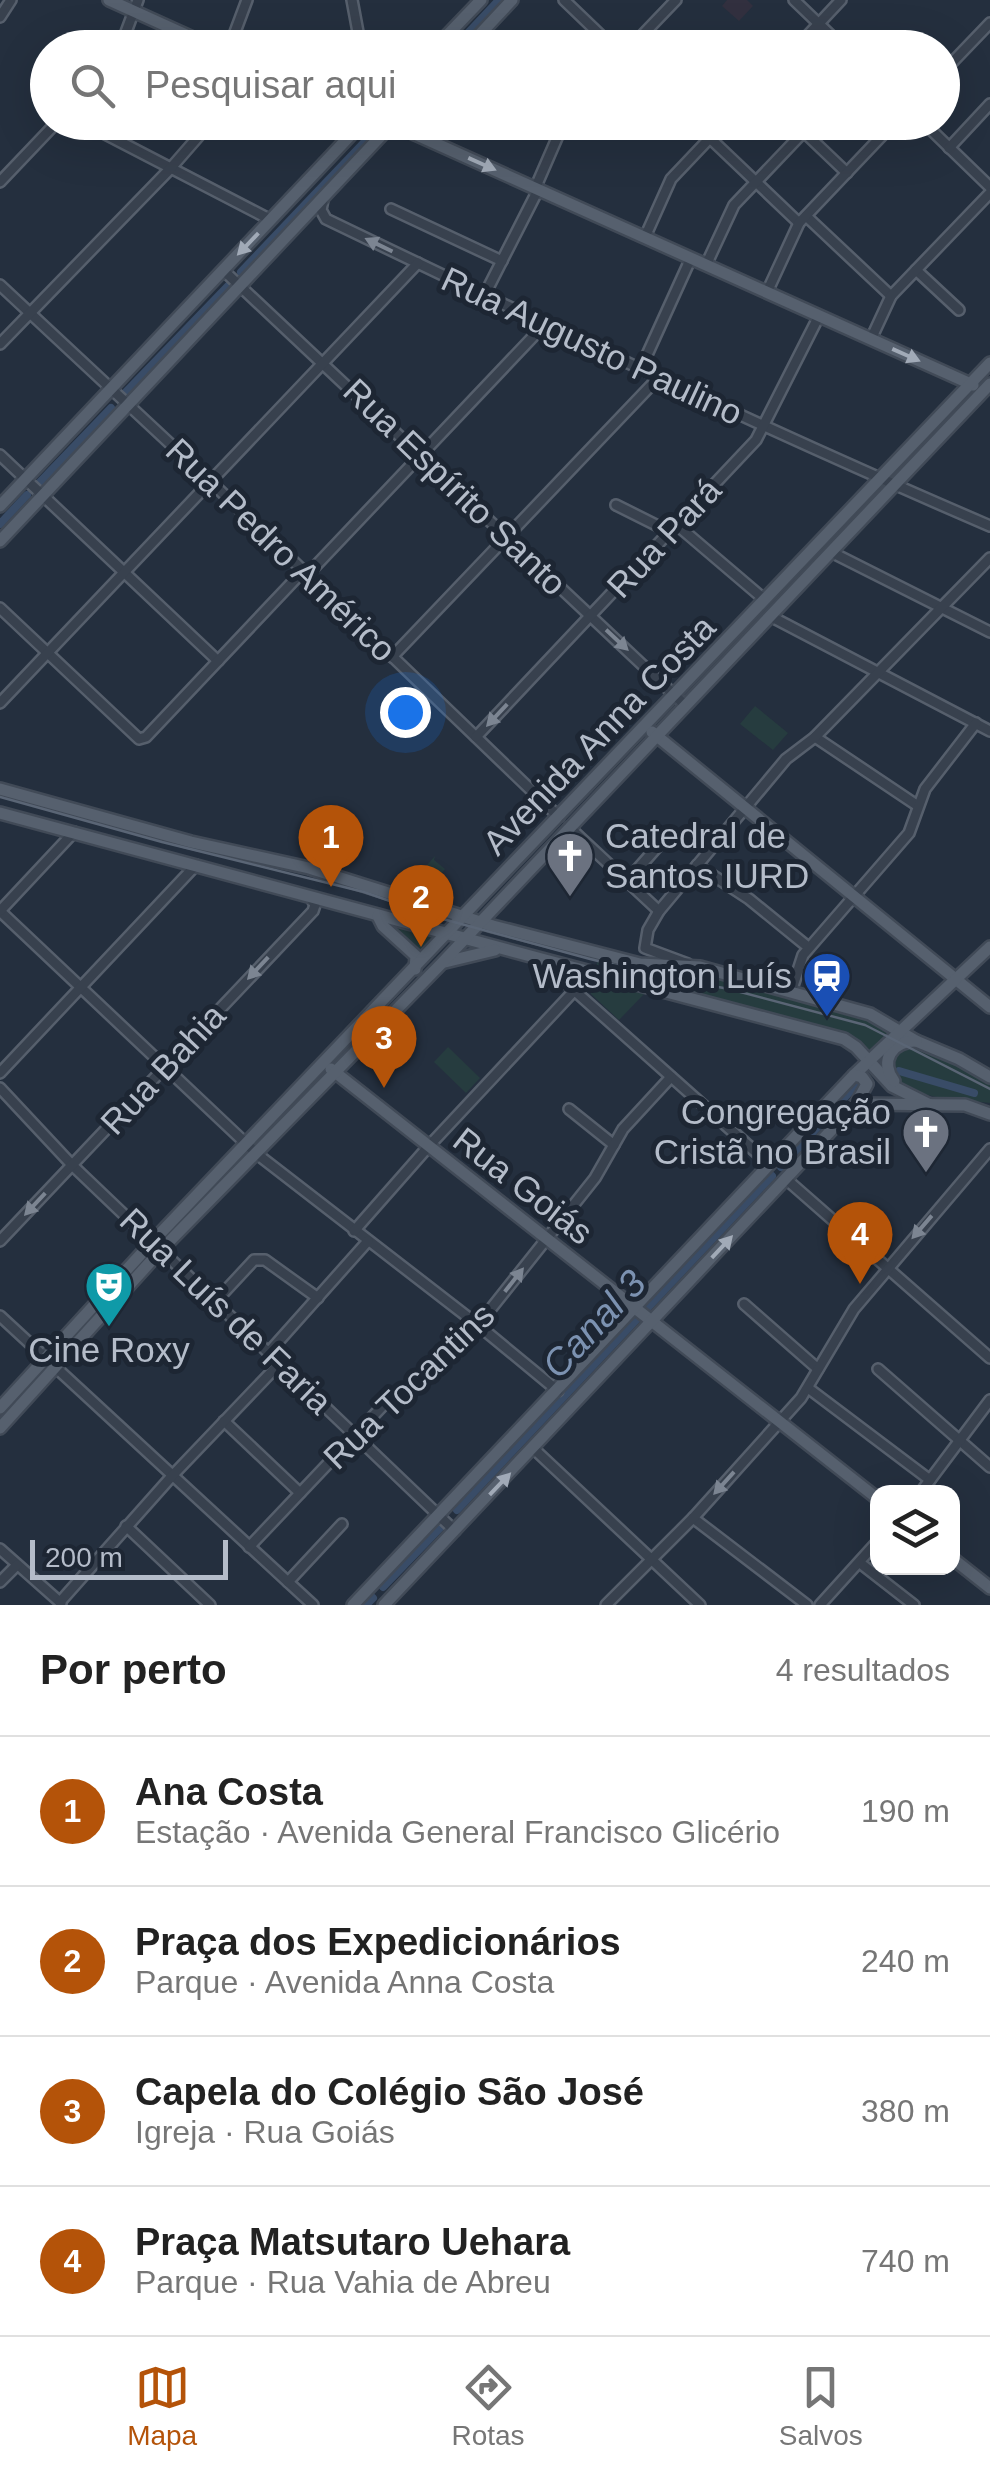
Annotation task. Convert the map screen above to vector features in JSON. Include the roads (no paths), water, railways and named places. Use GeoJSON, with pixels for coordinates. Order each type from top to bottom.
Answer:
{"type":"FeatureCollection","features":[{"type":"Feature","properties":{"kind":"main road"},"geometry":{"type":"LineString","coordinates":[[109,0],[137,6],[182,30]]}},
{"type":"Feature","properties":{"kind":"main road"},"geometry":{"type":"LineString","coordinates":[[452,30],[481,0]]}},
{"type":"Feature","properties":{"kind":"main road"},"geometry":{"type":"LineString","coordinates":[[484,30],[512,0]]}},
{"type":"Feature","properties":{"kind":"main road"},"geometry":{"type":"LineString","coordinates":[[0,506],[346,140]]}},
{"type":"Feature","properties":{"kind":"main road"},"geometry":{"type":"LineString","coordinates":[[0,541],[377,140]]}},
{"type":"Feature","properties":{"kind":"main road"},"geometry":{"type":"LineString","coordinates":[[429,140],[982,387]]}},
{"type":"Feature","properties":{"kind":"main road","name":"Avenida Anna Costa"},"geometry":{"type":"LineString","coordinates":[[0,1408],[50,1362],[157,1245],[441,964],[894,485],[982,387],[990,363]]}},
{"type":"Feature","properties":{"kind":"main road","name":"Avenida Anna Costa"},"geometry":{"type":"LineString","coordinates":[[253,1149],[324,1064],[879,480],[982,387]]}},
{"type":"Feature","properties":{"kind":"main road"},"geometry":{"type":"LineString","coordinates":[[645,727],[990,1007]]}},
{"type":"Feature","properties":{"kind":"main road"},"geometry":{"type":"LineString","coordinates":[[0,789],[190,842],[309,868],[509,930],[647,965],[690,965],[874,1015],[916,1041],[959,1058],[990,1077]]}},
{"type":"Feature","properties":{"kind":"main road"},"geometry":{"type":"LineString","coordinates":[[0,812],[446,936],[850,1042],[872,1060],[892,1086],[930,1105]]}},
{"type":"Feature","properties":{"kind":"main road"},"geometry":{"type":"LineString","coordinates":[[548,850],[563,830],[559,817]]}},
{"type":"Feature","properties":{"kind":"main road"},"geometry":{"type":"LineString","coordinates":[[190,842],[195,847],[196,865]]}},
{"type":"Feature","properties":{"kind":"main road"},"geometry":{"type":"LineString","coordinates":[[493,908],[496,918],[509,930]]}},
{"type":"Feature","properties":{"kind":"main road"},"geometry":{"type":"LineString","coordinates":[[378,916],[383,926],[416,956],[415,969]]}},
{"type":"Feature","properties":{"kind":"main road"},"geometry":{"type":"LineString","coordinates":[[371,1586],[386,1603],[455,1532],[534,1449],[643,1316],[777,1171],[856,1073],[990,946]]}},
{"type":"Feature","properties":{"kind":"main road"},"geometry":{"type":"LineString","coordinates":[[441,964],[500,949]]}},
{"type":"Feature","properties":{"kind":"main road"},"geometry":{"type":"LineString","coordinates":[[588,950],[588,973]]}},
{"type":"Feature","properties":{"kind":"main road"},"geometry":{"type":"LineString","coordinates":[[916,1041],[900,1044],[887,1063],[893,1079],[917,1099]]}},
{"type":"Feature","properties":{"kind":"main road"},"geometry":{"type":"LineString","coordinates":[[850,1042],[856,1073]]}},
{"type":"Feature","properties":{"kind":"main road","name":"Rua Goiás"},"geometry":{"type":"LineString","coordinates":[[324,1064],[870,1493]]}},
{"type":"Feature","properties":{"kind":"main road"},"geometry":{"type":"LineString","coordinates":[[353,1605],[558,1392],[643,1316],[777,1171],[856,1104],[866,1084],[856,1073]]}},
{"type":"Feature","properties":{"kind":"main road"},"geometry":{"type":"LineString","coordinates":[[856,1104],[965,1105],[987,1110]]}},
{"type":"Feature","properties":{"kind":"main road","name":"Avenida Anna Costa"},"geometry":{"type":"LineString","coordinates":[[0,1428],[50,1362]]}},
{"type":"Feature","properties":{"kind":"main road"},"geometry":{"type":"LineString","coordinates":[[960,1564],[990,1588]]}},
{"type":"Feature","properties":{"kind":"street"},"geometry":{"type":"LineString","coordinates":[[0,17],[11,0]]}},
{"type":"Feature","properties":{"kind":"street"},"geometry":{"type":"LineString","coordinates":[[236,30],[247,0]]}},
{"type":"Feature","properties":{"kind":"street"},"geometry":{"type":"LineString","coordinates":[[352,0],[358,30]]}},
{"type":"Feature","properties":{"kind":"street"},"geometry":{"type":"LineString","coordinates":[[564,0],[595,30]]}},
{"type":"Feature","properties":{"kind":"street"},"geometry":{"type":"LineString","coordinates":[[647,30],[676,0]]}},
{"type":"Feature","properties":{"kind":"street"},"geometry":{"type":"LineString","coordinates":[[794,0],[826,30]]}},
{"type":"Feature","properties":{"kind":"street"},"geometry":{"type":"LineString","coordinates":[[813,30],[841,0]]}},
{"type":"Feature","properties":{"kind":"street"},"geometry":{"type":"LineString","coordinates":[[127,30],[137,6]]}},
{"type":"Feature","properties":{"kind":"street"},"geometry":{"type":"LineString","coordinates":[[960,54],[990,23]]}},
{"type":"Feature","properties":{"kind":"street"},"geometry":{"type":"LineString","coordinates":[[960,136],[990,104]]}},
{"type":"Feature","properties":{"kind":"street"},"geometry":{"type":"LineString","coordinates":[[0,182],[40,140]]}},
{"type":"Feature","properties":{"kind":"street"},"geometry":{"type":"LineString","coordinates":[[115,140],[272,220]]}},
{"type":"Feature","properties":{"kind":"street"},"geometry":{"type":"LineString","coordinates":[[0,344],[196,140]]}},
{"type":"Feature","properties":{"kind":"street"},"geometry":{"type":"LineString","coordinates":[[486,294],[538,190],[556,140]]}},
{"type":"Feature","properties":{"kind":"street"},"geometry":{"type":"LineString","coordinates":[[645,238],[671,178],[709,140]]}},
{"type":"Feature","properties":{"kind":"street"},"geometry":{"type":"LineString","coordinates":[[711,140],[891,296]]}},
{"type":"Feature","properties":{"kind":"street"},"geometry":{"type":"LineString","coordinates":[[706,265],[734,205],[796,140]]}},
{"type":"Feature","properties":{"kind":"street"},"geometry":{"type":"LineString","coordinates":[[813,140],[847,172]]}},
{"type":"Feature","properties":{"kind":"street"},"geometry":{"type":"LineString","coordinates":[[767,292],[803,219],[878,140]]}},
{"type":"Feature","properties":{"kind":"street"},"geometry":{"type":"LineString","coordinates":[[871,339],[891,296],[990,190],[941,140]]}},
{"type":"Feature","properties":{"kind":"street"},"geometry":{"type":"LineString","coordinates":[[949,148],[956,140]]}},
{"type":"Feature","properties":{"kind":"street","name":"Rua Augusto Paulino"},"geometry":{"type":"LineString","coordinates":[[323,200],[321,210],[326,219],[764,427],[990,526]]}},
{"type":"Feature","properties":{"kind":"street"},"geometry":{"type":"LineString","coordinates":[[391,208],[502,261]]}},
{"type":"Feature","properties":{"kind":"street"},"geometry":{"type":"LineString","coordinates":[[641,368],[691,258]]}},
{"type":"Feature","properties":{"kind":"street"},"geometry":{"type":"LineString","coordinates":[[0,703],[418,263]]}},
{"type":"Feature","properties":{"kind":"street","name":"Rua Espírito Santo"},"geometry":{"type":"LineString","coordinates":[[223,270],[686,705]]}},
{"type":"Feature","properties":{"kind":"street"},"geometry":{"type":"LineString","coordinates":[[916,270],[960,310]]}},
{"type":"Feature","properties":{"kind":"street","name":"Rua Pedro Américo"},"geometry":{"type":"LineString","coordinates":[[0,286],[210,481],[559,817]]}},
{"type":"Feature","properties":{"kind":"street","name":"Rua Pará"},"geometry":{"type":"LineString","coordinates":[[476,737],[756,440],[819,316]]}},
{"type":"Feature","properties":{"kind":"street"},"geometry":{"type":"LineString","coordinates":[[0,608],[138,740],[146,737],[546,322]]}},
{"type":"Feature","properties":{"kind":"street"},"geometry":{"type":"LineString","coordinates":[[392,657],[660,376]]}},
{"type":"Feature","properties":{"kind":"street"},"geometry":{"type":"LineString","coordinates":[[0,456],[218,661]]}},
{"type":"Feature","properties":{"kind":"street"},"geometry":{"type":"LineString","coordinates":[[616,505],[674,528],[765,600]]}},
{"type":"Feature","properties":{"kind":"street"},"geometry":{"type":"LineString","coordinates":[[831,552],[990,632]]}},
{"type":"Feature","properties":{"kind":"street"},"geometry":{"type":"LineString","coordinates":[[690,965],[645,948],[648,930],[659,912],[786,758],[815,737],[990,558]]}},
{"type":"Feature","properties":{"kind":"street"},"geometry":{"type":"LineString","coordinates":[[770,616],[982,727]]}},
{"type":"Feature","properties":{"kind":"street"},"geometry":{"type":"LineString","coordinates":[[791,992],[802,955],[909,833],[925,789],[990,718]]}},
{"type":"Feature","properties":{"kind":"street"},"geometry":{"type":"LineString","coordinates":[[815,737],[918,806]]}},
{"type":"Feature","properties":{"kind":"street"},"geometry":{"type":"LineString","coordinates":[[569,827],[659,912]]}},
{"type":"Feature","properties":{"kind":"street"},"geometry":{"type":"LineString","coordinates":[[74,832],[0,911],[253,1149],[558,1392]]}},
{"type":"Feature","properties":{"kind":"street"},"geometry":{"type":"LineString","coordinates":[[626,881],[666,837]]}},
{"type":"Feature","properties":{"kind":"street"},"geometry":{"type":"LineString","coordinates":[[0,1073],[196,865]]}},
{"type":"Feature","properties":{"kind":"street"},"geometry":{"type":"LineString","coordinates":[[698,865],[750,899],[808,947]]}},
{"type":"Feature","properties":{"kind":"street","name":"Rua Bahia"},"geometry":{"type":"LineString","coordinates":[[0,1241],[313,911],[315,904],[309,896]]}},
{"type":"Feature","properties":{"kind":"street"},"geometry":{"type":"LineString","coordinates":[[538,958],[990,1358]]}},
{"type":"Feature","properties":{"kind":"street"},"geometry":{"type":"LineString","coordinates":[[354,1231],[571,990],[580,989],[588,973]]}},
{"type":"Feature","properties":{"kind":"street","name":"Rua Tocantins"},"geometry":{"type":"LineString","coordinates":[[250,1547],[394,1394],[437,1369],[478,1325],[595,1178],[624,1129],[670,1077]]}},
{"type":"Feature","properties":{"kind":"street","name":"Rua Luís de Faria"},"geometry":{"type":"LineString","coordinates":[[0,1088],[72,1165],[455,1532]]}},
{"type":"Feature","properties":{"kind":"street"},"geometry":{"type":"LineString","coordinates":[[569,1109],[614,1145]]}},
{"type":"Feature","properties":{"kind":"street"},"geometry":{"type":"LineString","coordinates":[[987,1110],[990,1122]]}},
{"type":"Feature","properties":{"kind":"street"},"geometry":{"type":"LineString","coordinates":[[606,1605],[693,1518],[780,1422],[808,1388],[854,1309],[989,1153]]}},
{"type":"Feature","properties":{"kind":"street"},"geometry":{"type":"LineString","coordinates":[[269,1352],[368,1240]]}},
{"type":"Feature","properties":{"kind":"street"},"geometry":{"type":"LineString","coordinates":[[215,1302],[254,1260],[265,1260],[318,1298]]}},
{"type":"Feature","properties":{"kind":"street"},"geometry":{"type":"LineString","coordinates":[[744,1304],[818,1369]]}},
{"type":"Feature","properties":{"kind":"street"},"geometry":{"type":"LineString","coordinates":[[0,1316],[313,1605]]}},
{"type":"Feature","properties":{"kind":"street"},"geometry":{"type":"LineString","coordinates":[[0,1549],[61,1603],[126,1526],[280,1363]]}},
{"type":"Feature","properties":{"kind":"street"},"geometry":{"type":"LineString","coordinates":[[878,1370],[990,1467]]}},
{"type":"Feature","properties":{"kind":"street"},"geometry":{"type":"LineString","coordinates":[[808,1388],[930,1480]]}},
{"type":"Feature","properties":{"kind":"street"},"geometry":{"type":"LineString","coordinates":[[926,1485],[990,1400]]}},
{"type":"Feature","properties":{"kind":"street"},"geometry":{"type":"LineString","coordinates":[[224,1421],[300,1493]]}},
{"type":"Feature","properties":{"kind":"street"},"geometry":{"type":"LineString","coordinates":[[534,1449],[700,1605]]}},
{"type":"Feature","properties":{"kind":"street"},"geometry":{"type":"LineString","coordinates":[[693,1518],[807,1605]]}},
{"type":"Feature","properties":{"kind":"street"},"geometry":{"type":"LineString","coordinates":[[288,1582],[342,1524]]}},
{"type":"Feature","properties":{"kind":"street"},"geometry":{"type":"LineString","coordinates":[[126,1526],[210,1605]]}},
{"type":"Feature","properties":{"kind":"street"},"geometry":{"type":"LineString","coordinates":[[820,1605],[870,1551]]}},
{"type":"Feature","properties":{"kind":"street"},"geometry":{"type":"LineString","coordinates":[[860,1563],[914,1605]]}},
{"type":"Feature","properties":{"kind":"street"},"geometry":{"type":"LineString","coordinates":[[0,1582],[17,1565]]}},
{"type":"Feature","properties":{"kind":"waterway"},"geometry":{"type":"LineString","coordinates":[[471,30],[499,0]]}},
{"type":"Feature","properties":{"kind":"waterway"},"geometry":{"type":"LineString","coordinates":[[241,272],[366,140]]}},
{"type":"Feature","properties":{"kind":"waterway"},"geometry":{"type":"LineString","coordinates":[[124,394],[228,286]]}},
{"type":"Feature","properties":{"kind":"waterway"},"geometry":{"type":"LineString","coordinates":[[40,482],[111,408]]}},
{"type":"Feature","properties":{"kind":"waterway"},"geometry":{"type":"LineString","coordinates":[[0,524],[27,495]]}},
{"type":"Feature","properties":{"kind":"waterway","name":"Canal 3"},"geometry":{"type":"LineString","coordinates":[[899,1071],[974,1093]]}},
{"type":"Feature","properties":{"kind":"waterway","name":"Canal 3"},"geometry":{"type":"LineString","coordinates":[[781,1167],[856,1085]]}},
{"type":"Feature","properties":{"kind":"waterway","name":"Canal 3"},"geometry":{"type":"LineString","coordinates":[[457,1510],[772,1176]]}},
{"type":"Feature","properties":{"kind":"waterway","name":"Canal 3"},"geometry":{"type":"LineString","coordinates":[[383,1587],[443,1525]]}},
{"type":"Feature","properties":{"kind":"waterway","name":"Canal 3"},"geometry":{"type":"LineString","coordinates":[[366,1605],[373,1598]]}},
{"type":"Feature","properties":{"kind":"tram line"},"geometry":{"type":"LineString","coordinates":[[0,797],[364,892],[439,918],[590,959],[729,989],[865,1025],[990,1089]]}},
{"type":"Feature","properties":{"kind":"place","name":"Ana Costa"},"geometry":{"type":"Point","coordinates":[331,887]}},
{"type":"Feature","properties":{"kind":"place","name":"Catedral de Santos IURD"},"geometry":{"type":"Point","coordinates":[570,898]}},
{"type":"Feature","properties":{"kind":"place","name":"Praça dos Expedicionários"},"geometry":{"type":"Point","coordinates":[421,947]}},
{"type":"Feature","properties":{"kind":"place","name":"Washington Luís"},"geometry":{"type":"Point","coordinates":[827,1018]}},
{"type":"Feature","properties":{"kind":"place","name":"Capela do Colégio São José"},"geometry":{"type":"Point","coordinates":[384,1088]}},
{"type":"Feature","properties":{"kind":"place","name":"Congregação Cristã no Brasil"},"geometry":{"type":"Point","coordinates":[926,1174]}},
{"type":"Feature","properties":{"kind":"place","name":"Praça Matsutaro Uehara"},"geometry":{"type":"Point","coordinates":[860,1284]}},
{"type":"Feature","properties":{"kind":"place","name":"Cine Roxy"},"geometry":{"type":"Point","coordinates":[109,1328]}}]}
